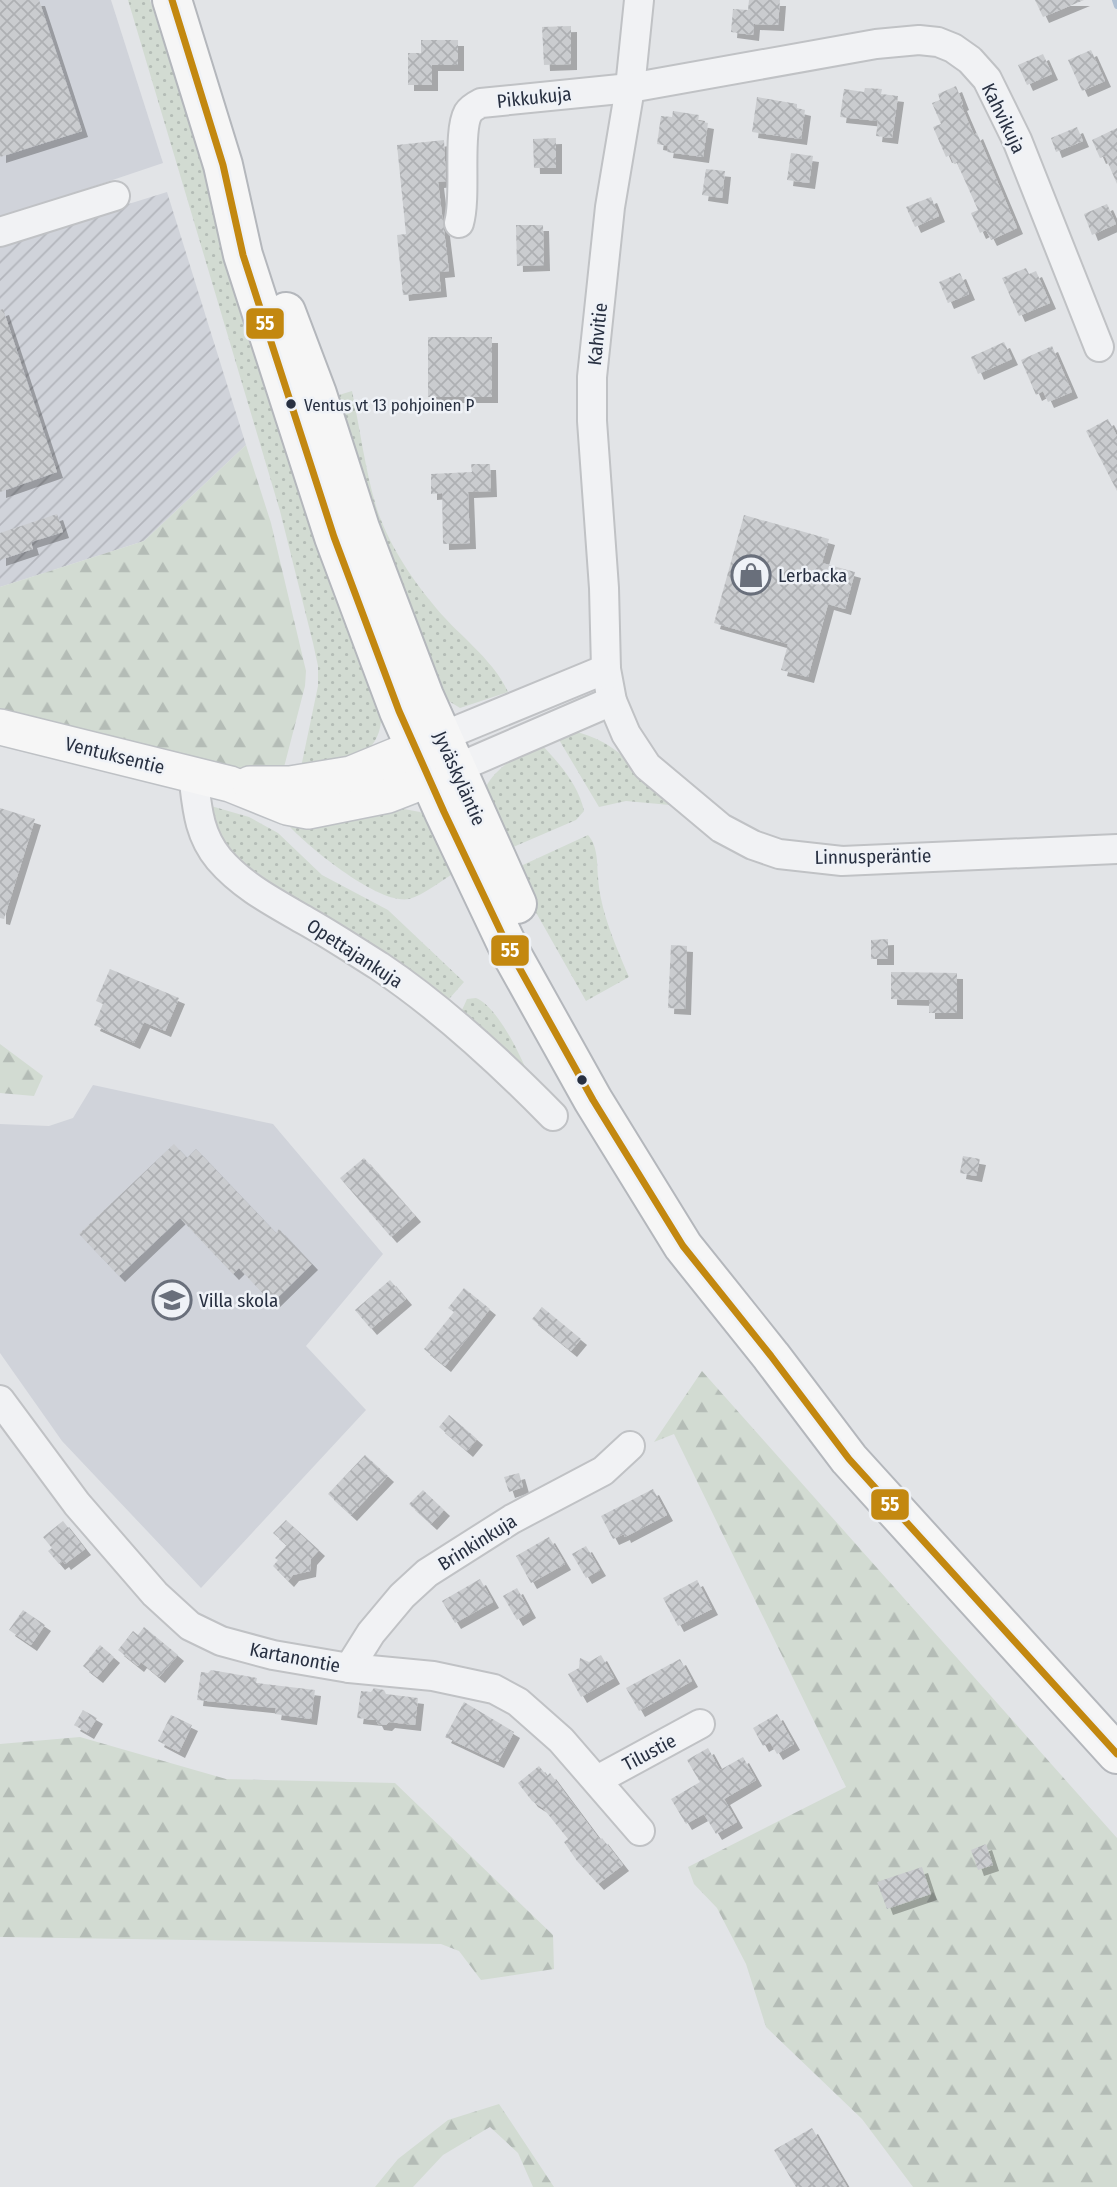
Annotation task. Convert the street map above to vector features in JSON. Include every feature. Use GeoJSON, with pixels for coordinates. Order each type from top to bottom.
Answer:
{"type":"FeatureCollection","features":[{"type":"Feature","properties":{"kind":"highway","name":"Jyväskyläntie"},"geometry":{"type":"LineString","coordinates":[[172,0],[223,165],[243,255],[334,537],[399,711],[435,758],[512,953],[634,1171],[683,1246],[849,1459],[1117,1754]]}},
{"type":"Feature","properties":{"kind":"main road","name":"Ventuksentie"},"geometry":{"type":"LineString","coordinates":[[0,727],[230,784],[312,782],[435,758]]}},
{"type":"Feature","properties":{"kind":"street","name":"Kahvitie"},"geometry":{"type":"LineString","coordinates":[[606,669],[604,588],[592,421],[592,377],[610,207],[630,88],[639,0]]}},
{"type":"Feature","properties":{"kind":"street","name":"Kahvikuja"},"geometry":{"type":"LineString","coordinates":[[630,88],[876,44],[919,40],[938,42],[953,48],[970,60],[988,79],[1017,140],[1099,348]]}},
{"type":"Feature","properties":{"kind":"street","name":"Pikkukuja"},"geometry":{"type":"LineString","coordinates":[[459,223],[463,209],[464,130],[468,113],[474,107],[481,103],[630,88]]}},
{"type":"Feature","properties":{"kind":"street"},"geometry":{"type":"LineString","coordinates":[[0,232],[115,195]]}},
{"type":"Feature","properties":{"kind":"street","name":"Linnusperäntie"},"geometry":{"type":"LineString","coordinates":[[606,669],[612,701],[626,734],[647,766],[720,828],[753,845],[779,854],[842,861],[1117,849]]}},
{"type":"Feature","properties":{"kind":"street"},"geometry":{"type":"LineString","coordinates":[[435,758],[606,669]]}},
{"type":"Feature","properties":{"kind":"street"},"geometry":{"type":"LineString","coordinates":[[435,758],[612,701]]}},
{"type":"Feature","properties":{"kind":"street","name":"Opettajankuja"},"geometry":{"type":"LineString","coordinates":[[192,774],[198,819],[205,840],[219,859],[242,881],[272,902],[340,941],[420,995],[514,1077],[553,1116]]}},
{"type":"Feature","properties":{"kind":"street","name":"Kartanontie"},"geometry":{"type":"LineString","coordinates":[[0,1399],[78,1504],[155,1594],[190,1626],[221,1642],[274,1655],[349,1668],[433,1676],[494,1689],[518,1702],[539,1719],[597,1780],[640,1831]]}},
{"type":"Feature","properties":{"kind":"street","name":"Brinkinkuja"},"geometry":{"type":"LineString","coordinates":[[349,1668],[379,1623],[402,1596],[427,1573],[512,1519],[603,1471],[630,1446]]}},
{"type":"Feature","properties":{"kind":"street","name":"Tilustie"},"geometry":{"type":"LineString","coordinates":[[597,1780],[700,1724]]}},
{"type":"Feature","properties":{"kind":"shaded area"},"geometry":{"type":"Polygon","coordinates":[[[0,0],[111,0],[163,163],[0,218],[0,0]]]}},
{"type":"Feature","properties":{"kind":"shaded area"},"geometry":{"type":"Polygon","coordinates":[[[167,192],[246,445],[144,541],[0,587],[0,244],[167,192]]]}},
{"type":"Feature","properties":{"kind":"shaded area","name":"Villa skola"},"geometry":{"type":"Polygon","coordinates":[[[93,1085],[273,1124],[383,1254],[306,1346],[366,1410],[201,1588],[62,1441],[0,1353],[0,1124],[49,1126],[73,1118],[93,1085]]]}},
{"type":"Feature","properties":{"kind":"green space"},"geometry":{"type":"Polygon","coordinates":[[[128,0],[150,0],[349,616],[377,688],[381,707],[380,725],[375,741],[362,754],[342,762],[300,772],[318,686],[318,666],[313,643],[280,511],[128,0]]]}},
{"type":"Feature","properties":{"kind":"green space"},"geometry":{"type":"Polygon","coordinates":[[[352,391],[372,492],[392,545],[423,592],[483,656],[508,692],[460,708],[436,693],[371,527],[339,395],[352,391]]]}},
{"type":"Feature","properties":{"kind":"green space"},"geometry":{"type":"Polygon","coordinates":[[[246,445],[271,523],[306,671],[305,686],[282,775],[232,768],[0,712],[0,587],[144,541],[246,445]]]}},
{"type":"Feature","properties":{"kind":"green space"},"geometry":{"type":"Polygon","coordinates":[[[568,730],[585,734],[613,749],[637,769],[670,805],[626,801],[599,807],[558,738],[568,730]]]}},
{"type":"Feature","properties":{"kind":"green space"},"geometry":{"type":"Polygon","coordinates":[[[542,745],[573,784],[584,811],[576,820],[504,851],[485,788],[509,762],[542,745]]]}},
{"type":"Feature","properties":{"kind":"green space"},"geometry":{"type":"Polygon","coordinates":[[[211,806],[249,817],[278,833],[322,875],[388,910],[464,982],[449,999],[424,979],[281,890],[229,851],[209,816],[211,806]]]}},
{"type":"Feature","properties":{"kind":"green space"},"geometry":{"type":"Polygon","coordinates":[[[404,809],[420,812],[431,819],[456,872],[409,899],[396,898],[363,884],[329,861],[290,827],[293,815],[404,809]]]}},
{"type":"Feature","properties":{"kind":"green space"},"geometry":{"type":"Polygon","coordinates":[[[588,835],[595,849],[599,890],[605,915],[629,977],[586,1001],[512,870],[588,835]]]}},
{"type":"Feature","properties":{"kind":"green space"},"geometry":{"type":"Polygon","coordinates":[[[476,998],[501,1022],[530,1079],[462,1010],[467,999],[476,998]]]}},
{"type":"Feature","properties":{"kind":"green space"},"geometry":{"type":"Polygon","coordinates":[[[0,1044],[43,1076],[34,1096],[0,1093],[0,1044]]]}},
{"type":"Feature","properties":{"kind":"green space"},"geometry":{"type":"Polygon","coordinates":[[[702,1371],[1117,1838],[1117,2187],[913,2187],[862,2119],[766,2027],[746,1964],[717,1908],[694,1884],[688,1867],[846,1787],[674,1434],[654,1442],[702,1371]]]}},
{"type":"Feature","properties":{"kind":"green space"},"geometry":{"type":"Polygon","coordinates":[[[80,1737],[226,1779],[395,1783],[553,1935],[554,1969],[481,1980],[459,1951],[441,1944],[0,1937],[0,1744],[80,1737]]]}},
{"type":"Feature","properties":{"kind":"green space"},"geometry":{"type":"Polygon","coordinates":[[[499,2104],[554,2187],[533,2187],[518,2153],[490,2127],[443,2155],[413,2187],[375,2187],[398,2159],[448,2120],[499,2104]]]}},
{"type":"Feature","properties":{"kind":"building"},"geometry":{"type":"Polygon","coordinates":[[[0,0],[39,0],[82,131],[0,157],[0,0]]]}},
{"type":"Feature","properties":{"kind":"building"},"geometry":{"type":"Polygon","coordinates":[[[749,0],[780,0],[778,25],[754,24],[753,35],[731,32],[733,9],[748,10],[749,0]]]}},
{"type":"Feature","properties":{"kind":"building"},"geometry":{"type":"Polygon","coordinates":[[[1035,0],[1084,0],[1043,17],[1035,0]]]}},
{"type":"Feature","properties":{"kind":"building"},"geometry":{"type":"Polygon","coordinates":[[[571,26],[571,64],[544,65],[542,27],[571,26]]]}},
{"type":"Feature","properties":{"kind":"building"},"geometry":{"type":"Polygon","coordinates":[[[421,40],[458,40],[458,65],[432,65],[432,85],[408,85],[408,53],[421,53],[421,40]]]}},
{"type":"Feature","properties":{"kind":"building"},"geometry":{"type":"Polygon","coordinates":[[[1091,50],[1105,81],[1082,91],[1068,60],[1091,50]]]}},
{"type":"Feature","properties":{"kind":"building"},"geometry":{"type":"Polygon","coordinates":[[[1043,54],[1052,74],[1027,85],[1018,65],[1043,54]]]}},
{"type":"Feature","properties":{"kind":"building"},"geometry":{"type":"Polygon","coordinates":[[[956,86],[963,104],[961,105],[974,135],[977,133],[1017,228],[991,240],[986,230],[980,233],[971,213],[978,210],[957,163],[954,164],[950,155],[946,157],[933,127],[941,124],[932,103],[940,100],[938,94],[956,86]]]}},
{"type":"Feature","properties":{"kind":"building"},"geometry":{"type":"Polygon","coordinates":[[[865,88],[882,89],[881,94],[898,96],[892,138],[876,136],[878,121],[840,117],[844,89],[864,92],[865,88]]]}},
{"type":"Feature","properties":{"kind":"building"},"geometry":{"type":"Polygon","coordinates":[[[757,97],[797,104],[797,108],[805,110],[801,139],[752,132],[757,97]]]}},
{"type":"Feature","properties":{"kind":"building"},"geometry":{"type":"Polygon","coordinates":[[[673,111],[699,115],[698,121],[708,123],[703,157],[667,152],[668,146],[657,144],[661,116],[672,117],[673,111]]]}},
{"type":"Feature","properties":{"kind":"building"},"geometry":{"type":"Polygon","coordinates":[[[1077,127],[1083,141],[1056,152],[1051,138],[1077,127]]]}},
{"type":"Feature","properties":{"kind":"building"},"geometry":{"type":"Polygon","coordinates":[[[1117,128],[1117,184],[1105,156],[1100,158],[1092,140],[1117,128]]]}},
{"type":"Feature","properties":{"kind":"building"},"geometry":{"type":"Polygon","coordinates":[[[556,138],[556,168],[534,168],[533,139],[556,138]]]}},
{"type":"Feature","properties":{"kind":"building"},"geometry":{"type":"Polygon","coordinates":[[[444,140],[446,181],[438,182],[449,271],[439,272],[441,291],[403,295],[397,235],[406,234],[397,145],[444,140]]]}},
{"type":"Feature","properties":{"kind":"building"},"geometry":{"type":"Polygon","coordinates":[[[791,153],[813,156],[809,183],[787,180],[791,153]]]}},
{"type":"Feature","properties":{"kind":"building"},"geometry":{"type":"Polygon","coordinates":[[[706,169],[725,171],[722,198],[702,195],[706,169]]]}},
{"type":"Feature","properties":{"kind":"building"},"geometry":{"type":"Polygon","coordinates":[[[931,197],[939,216],[915,227],[906,207],[931,197]]]}},
{"type":"Feature","properties":{"kind":"building"},"geometry":{"type":"Polygon","coordinates":[[[1107,204],[1116,224],[1092,235],[1084,214],[1107,204]]]}},
{"type":"Feature","properties":{"kind":"building"},"geometry":{"type":"Polygon","coordinates":[[[516,225],[543,225],[544,265],[517,266],[516,225]]]}},
{"type":"Feature","properties":{"kind":"building"},"geometry":{"type":"Polygon","coordinates":[[[1026,268],[1029,274],[1036,271],[1050,303],[1019,316],[1002,278],[1026,268]]]}},
{"type":"Feature","properties":{"kind":"building"},"geometry":{"type":"Polygon","coordinates":[[[960,273],[969,294],[948,303],[939,282],[960,273]]]}},
{"type":"Feature","properties":{"kind":"building"},"geometry":{"type":"Polygon","coordinates":[[[3,309],[57,472],[0,492],[0,310],[3,309]]]}},
{"type":"Feature","properties":{"kind":"building"},"geometry":{"type":"Polygon","coordinates":[[[428,337],[492,337],[492,397],[428,397],[428,337]]]}},
{"type":"Feature","properties":{"kind":"building"},"geometry":{"type":"Polygon","coordinates":[[[1004,342],[1012,359],[978,374],[971,357],[1004,342]]]}},
{"type":"Feature","properties":{"kind":"building"},"geometry":{"type":"Polygon","coordinates":[[[1052,346],[1072,392],[1048,402],[1043,391],[1036,395],[1021,360],[1052,346]]]}},
{"type":"Feature","properties":{"kind":"building"},"geometry":{"type":"Polygon","coordinates":[[[1108,419],[1117,436],[1117,491],[1086,431],[1108,419]]]}},
{"type":"Feature","properties":{"kind":"building"},"geometry":{"type":"Polygon","coordinates":[[[471,464],[490,464],[491,491],[468,492],[470,543],[443,544],[442,493],[431,494],[431,474],[472,472],[471,464]]]}},
{"type":"Feature","properties":{"kind":"building"},"geometry":{"type":"Polygon","coordinates":[[[57,514],[63,532],[31,542],[33,549],[0,560],[0,533],[57,514]]]}},
{"type":"Feature","properties":{"kind":"building"},"geometry":{"type":"Polygon","coordinates":[[[744,515],[829,539],[822,563],[855,572],[845,609],[828,604],[808,677],[781,670],[788,644],[714,623],[744,515]]]}},
{"type":"Feature","properties":{"kind":"building"},"geometry":{"type":"Polygon","coordinates":[[[0,808],[35,819],[4,919],[0,918],[0,808]]]}},
{"type":"Feature","properties":{"kind":"building"},"geometry":{"type":"Polygon","coordinates":[[[888,939],[888,959],[871,959],[871,940],[888,939]]]}},
{"type":"Feature","properties":{"kind":"building"},"geometry":{"type":"Polygon","coordinates":[[[671,945],[687,946],[685,1009],[668,1008],[671,945]]]}},
{"type":"Feature","properties":{"kind":"building"},"geometry":{"type":"Polygon","coordinates":[[[110,969],[179,998],[165,1031],[144,1022],[134,1043],[94,1025],[103,1004],[96,1001],[110,969]]]}},
{"type":"Feature","properties":{"kind":"building"},"geometry":{"type":"Polygon","coordinates":[[[891,972],[957,973],[957,1013],[929,1013],[929,1000],[891,999],[891,972]]]}},
{"type":"Feature","properties":{"kind":"building"},"geometry":{"type":"Polygon","coordinates":[[[174,1144],[187,1158],[196,1149],[276,1233],[279,1229],[312,1264],[272,1303],[239,1268],[233,1274],[180,1218],[119,1276],[79,1234],[174,1144]]]}},
{"type":"Feature","properties":{"kind":"building"},"geometry":{"type":"Polygon","coordinates":[[[963,1156],[980,1159],[976,1176],[960,1173],[963,1156]]]}},
{"type":"Feature","properties":{"kind":"building"},"geometry":{"type":"Polygon","coordinates":[[[364,1158],[415,1216],[391,1237],[340,1178],[364,1158]]]}},
{"type":"Feature","properties":{"kind":"building"},"geometry":{"type":"Polygon","coordinates":[[[390,1280],[406,1299],[371,1329],[355,1310],[390,1280]]]}},
{"type":"Feature","properties":{"kind":"building"},"geometry":{"type":"Polygon","coordinates":[[[464,1288],[490,1309],[445,1366],[424,1349],[454,1312],[448,1308],[464,1288]]]}},
{"type":"Feature","properties":{"kind":"building"},"geometry":{"type":"Polygon","coordinates":[[[542,1307],[581,1339],[571,1351],[532,1319],[542,1307]]]}},
{"type":"Feature","properties":{"kind":"building"},"geometry":{"type":"Polygon","coordinates":[[[449,1415],[477,1439],[467,1451],[439,1427],[449,1415]]]}},
{"type":"Feature","properties":{"kind":"building"},"geometry":{"type":"Polygon","coordinates":[[[365,1455],[388,1476],[351,1515],[328,1494],[365,1455]]]}},
{"type":"Feature","properties":{"kind":"building"},"geometry":{"type":"Polygon","coordinates":[[[519,1473],[523,1487],[509,1492],[504,1477],[519,1473]]]}},
{"type":"Feature","properties":{"kind":"building"},"geometry":{"type":"Polygon","coordinates":[[[653,1489],[667,1515],[625,1537],[624,1534],[613,1539],[601,1516],[653,1489]]]}},
{"type":"Feature","properties":{"kind":"building"},"geometry":{"type":"Polygon","coordinates":[[[423,1490],[444,1510],[431,1524],[409,1504],[423,1490]]]}},
{"type":"Feature","properties":{"kind":"building"},"geometry":{"type":"Polygon","coordinates":[[[286,1520],[319,1550],[311,1559],[310,1571],[293,1575],[288,1581],[273,1566],[278,1560],[275,1558],[287,1545],[273,1533],[286,1520]]]}},
{"type":"Feature","properties":{"kind":"building"},"geometry":{"type":"Polygon","coordinates":[[[63,1521],[85,1549],[65,1564],[63,1561],[59,1564],[48,1551],[52,1548],[43,1537],[63,1521]]]}},
{"type":"Feature","properties":{"kind":"building"},"geometry":{"type":"Polygon","coordinates":[[[549,1537],[565,1564],[531,1583],[516,1556],[549,1537]]]}},
{"type":"Feature","properties":{"kind":"building"},"geometry":{"type":"Polygon","coordinates":[[[586,1546],[600,1570],[586,1578],[572,1554],[586,1546]]]}},
{"type":"Feature","properties":{"kind":"building"},"geometry":{"type":"Polygon","coordinates":[[[480,1579],[493,1602],[455,1623],[442,1601],[480,1579]]]}},
{"type":"Feature","properties":{"kind":"building"},"geometry":{"type":"Polygon","coordinates":[[[697,1580],[712,1609],[678,1626],[663,1598],[697,1580]]]}},
{"type":"Feature","properties":{"kind":"building"},"geometry":{"type":"Polygon","coordinates":[[[517,1588],[530,1612],[517,1620],[503,1596],[517,1588]]]}},
{"type":"Feature","properties":{"kind":"building"},"geometry":{"type":"Polygon","coordinates":[[[23,1610],[45,1625],[31,1645],[9,1630],[23,1610]]]}},
{"type":"Feature","properties":{"kind":"building"},"geometry":{"type":"Polygon","coordinates":[[[144,1627],[178,1655],[159,1677],[141,1662],[138,1666],[118,1650],[133,1631],[138,1635],[144,1627]]]}},
{"type":"Feature","properties":{"kind":"building"},"geometry":{"type":"Polygon","coordinates":[[[100,1645],[114,1657],[97,1677],[83,1666],[100,1645]]]}},
{"type":"Feature","properties":{"kind":"building"},"geometry":{"type":"Polygon","coordinates":[[[601,1655],[614,1678],[581,1697],[568,1674],[579,1668],[580,1658],[589,1662],[601,1655]]]}},
{"type":"Feature","properties":{"kind":"building"},"geometry":{"type":"Polygon","coordinates":[[[680,1659],[692,1681],[639,1711],[626,1688],[680,1659]]]}},
{"type":"Feature","properties":{"kind":"building"},"geometry":{"type":"Polygon","coordinates":[[[211,1670],[257,1678],[256,1683],[315,1690],[311,1719],[275,1714],[276,1708],[197,1700],[201,1672],[208,1673],[211,1670]]]}},
{"type":"Feature","properties":{"kind":"building"},"geometry":{"type":"Polygon","coordinates":[[[374,1688],[384,1690],[386,1694],[418,1698],[415,1725],[389,1722],[386,1725],[378,1724],[376,1720],[357,1718],[361,1691],[371,1692],[374,1688]]]}},
{"type":"Feature","properties":{"kind":"building"},"geometry":{"type":"Polygon","coordinates":[[[464,1702],[514,1732],[498,1762],[445,1737],[464,1702]]]}},
{"type":"Feature","properties":{"kind":"building"},"geometry":{"type":"Polygon","coordinates":[[[83,1710],[97,1718],[88,1733],[74,1725],[83,1710]]]}},
{"type":"Feature","properties":{"kind":"building"},"geometry":{"type":"Polygon","coordinates":[[[777,1714],[794,1744],[777,1754],[770,1742],[763,1746],[753,1728],[777,1714]]]}},
{"type":"Feature","properties":{"kind":"building"},"geometry":{"type":"Polygon","coordinates":[[[171,1715],[192,1725],[179,1752],[158,1741],[171,1715]]]}},
{"type":"Feature","properties":{"kind":"building"},"geometry":{"type":"Polygon","coordinates":[[[708,1748],[720,1770],[743,1757],[756,1780],[724,1799],[737,1822],[716,1834],[704,1814],[686,1824],[671,1799],[700,1782],[687,1760],[708,1748]]]}},
{"type":"Feature","properties":{"kind":"building"},"geometry":{"type":"Polygon","coordinates":[[[539,1766],[547,1776],[550,1773],[600,1840],[602,1838],[623,1865],[598,1884],[564,1842],[568,1839],[518,1783],[539,1766]]]}},
{"type":"Feature","properties":{"kind":"building"},"geometry":{"type":"Polygon","coordinates":[[[986,1844],[993,1865],[978,1870],[971,1850],[986,1844]]]}},
{"type":"Feature","properties":{"kind":"building"},"geometry":{"type":"Polygon","coordinates":[[[922,1867],[931,1894],[887,1909],[877,1882],[922,1867]]]}},
{"type":"Feature","properties":{"kind":"building"},"geometry":{"type":"Polygon","coordinates":[[[812,2128],[847,2187],[796,2187],[774,2150],[812,2128]]]}},
{"type":"Feature","properties":{"kind":"waterway"},"geometry":{"type":"LineString","coordinates":[[1115,0],[1117,6]]}},
{"type":"Feature","properties":{"kind":"transit line","name":"55"},"geometry":{"type":"LineString","coordinates":[[172,0],[223,165],[243,255],[334,537],[399,711],[511,953],[593,1100],[683,1246],[849,1459],[1117,1754]]}},
{"type":"Feature","properties":{"kind":"place","name":"Ventus vt 13 pohjoinen P"},"geometry":{"type":"Point","coordinates":[291,404]}},
{"type":"Feature","properties":{"kind":"place","name":"Lerbacka"},"geometry":{"type":"Point","coordinates":[751,575]}},
{"type":"Feature","properties":{"kind":"place","name":"Villa skola"},"geometry":{"type":"Point","coordinates":[172,1300]}}]}
